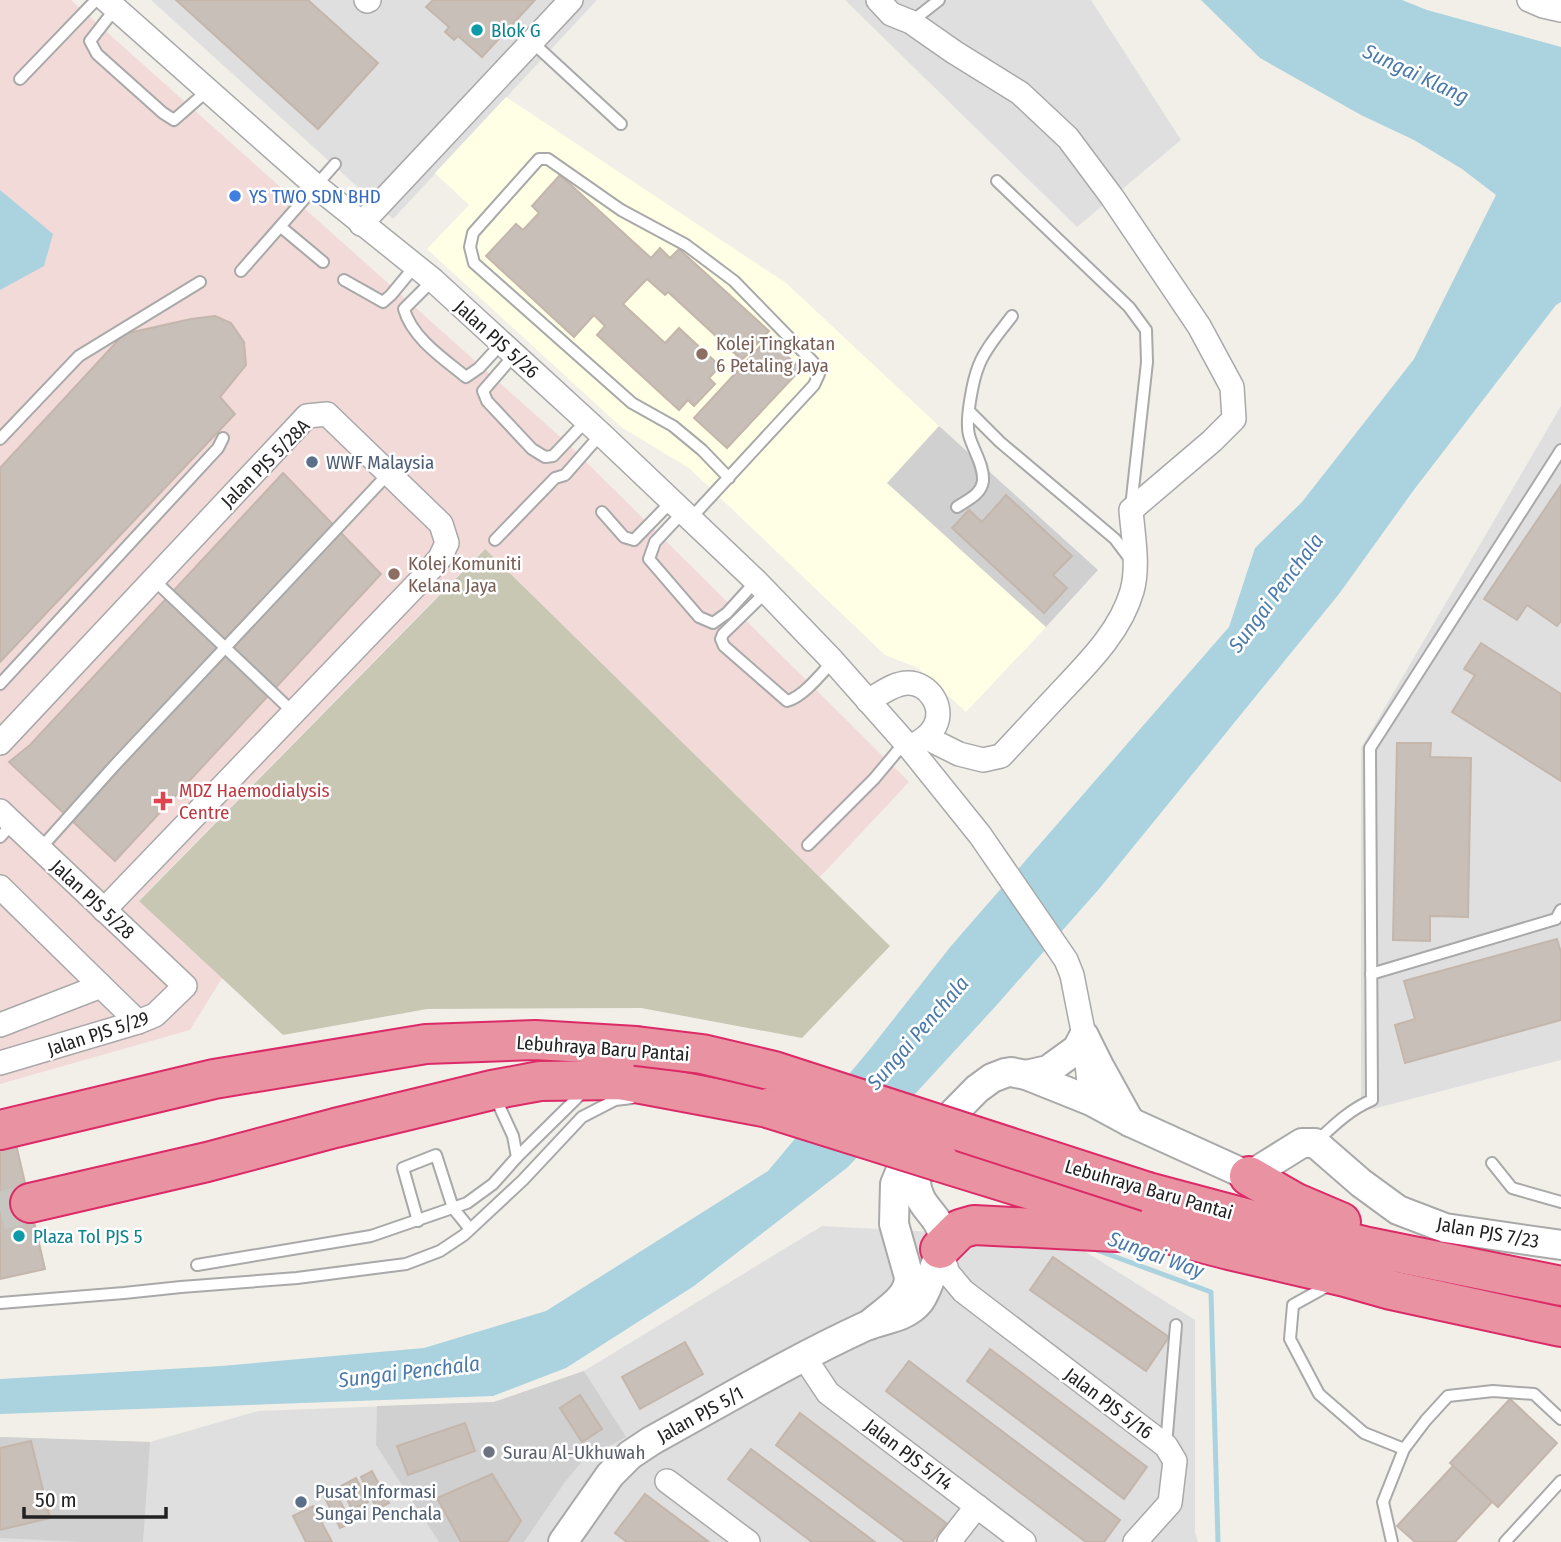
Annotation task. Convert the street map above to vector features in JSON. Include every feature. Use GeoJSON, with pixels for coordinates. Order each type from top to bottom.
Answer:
{"type":"FeatureCollection","features":[{"type":"Feature","properties":{"kind":"highway","name":"Lebuhraya Baru Pantai"},"geometry":{"type":"LineString","coordinates":[[0,1130],[214,1079],[426,1044],[535,1040],[636,1046],[702,1054],[775,1072],[1148,1192],[1252,1220],[1355,1261],[1391,1290],[1561,1327]]}},
{"type":"Feature","properties":{"kind":"highway","name":"Lebuhraya Baru Pantai"},"geometry":{"type":"LineString","coordinates":[[30,1203],[207,1162],[492,1090],[540,1081],[620,1080],[764,1107],[1102,1223],[1160,1232],[1229,1251],[1355,1261],[1561,1286]]}},
{"type":"Feature","properties":{"kind":"highway"},"geometry":{"type":"LineString","coordinates":[[1249,1176],[1340,1222],[1355,1261]]}},
{"type":"Feature","properties":{"kind":"highway"},"geometry":{"type":"LineString","coordinates":[[940,1249],[960,1229],[974,1225],[1102,1223]]}},
{"type":"Feature","properties":{"kind":"street"},"geometry":{"type":"LineString","coordinates":[[361,223],[571,0]]}},
{"type":"Feature","properties":{"kind":"street"},"geometry":{"type":"LineString","coordinates":[[878,0],[891,14],[911,23],[1020,93],[1068,138],[1112,197],[1199,326],[1232,387],[1234,419],[1131,510],[1135,564],[1132,590],[1124,610],[1110,636],[1087,664],[1001,756],[983,760],[914,743]]}},
{"type":"Feature","properties":{"kind":"street"},"geometry":{"type":"LineString","coordinates":[[1529,0],[1561,9]]}},
{"type":"Feature","properties":{"kind":"street","name":"Jalan PJS 5/26"},"geometry":{"type":"LineString","coordinates":[[106,3],[316,186],[433,280],[594,427],[761,586],[868,701],[914,743],[1066,960],[1072,975],[1084,1036],[1091,1101]]}},
{"type":"Feature","properties":{"kind":"street","name":"Jalan PJS 5/28A"},"geometry":{"type":"LineString","coordinates":[[0,743],[307,416],[327,414],[441,524],[447,543],[440,558],[104,910]]}},
{"type":"Feature","properties":{"kind":"street"},"geometry":{"type":"LineString","coordinates":[[868,701],[897,684],[906,683],[916,684],[932,695],[937,704],[936,724],[914,743]]}},
{"type":"Feature","properties":{"kind":"street","name":"Jalan PJS 5/28"},"geometry":{"type":"LineString","coordinates":[[4,824],[40,849],[185,986]]}},
{"type":"Feature","properties":{"kind":"street"},"geometry":{"type":"LineString","coordinates":[[0,887],[138,1022]]}},
{"type":"Feature","properties":{"kind":"street"},"geometry":{"type":"LineString","coordinates":[[0,1024],[101,986]]}},
{"type":"Feature","properties":{"kind":"street","name":"Jalan PJS 5/29"},"geometry":{"type":"LineString","coordinates":[[0,1063],[155,1015],[185,986]]}},
{"type":"Feature","properties":{"kind":"street"},"geometry":{"type":"LineString","coordinates":[[1026,1075],[1048,1070],[1077,1049],[1084,1036]]}},
{"type":"Feature","properties":{"kind":"street"},"geometry":{"type":"LineString","coordinates":[[1084,1036],[1130,1122]]}},
{"type":"Feature","properties":{"kind":"street","name":"Jalan PJS 5/1"},"geometry":{"type":"LineString","coordinates":[[869,1325],[899,1300],[909,1285],[894,1224],[895,1184],[902,1167],[977,1089],[992,1078],[1011,1072],[1026,1075]]}},
{"type":"Feature","properties":{"kind":"street"},"geometry":{"type":"LineString","coordinates":[[1026,1075],[1091,1101],[1130,1122],[1249,1176],[1302,1143],[1315,1143]]}},
{"type":"Feature","properties":{"kind":"street","name":"Jalan PJS 7/23"},"geometry":{"type":"LineString","coordinates":[[1315,1143],[1361,1184],[1398,1210],[1445,1228],[1561,1245]]}},
{"type":"Feature","properties":{"kind":"street"},"geometry":{"type":"LineString","coordinates":[[917,1150],[915,1179],[920,1199],[943,1234],[940,1249],[919,1302]]}},
{"type":"Feature","properties":{"kind":"street"},"geometry":{"type":"LineString","coordinates":[[896,1236],[914,1253],[923,1255],[940,1249]]}},
{"type":"Feature","properties":{"kind":"street","name":"Jalan PJS 5/16"},"geometry":{"type":"LineString","coordinates":[[940,1249],[948,1273],[963,1291],[1166,1446],[1175,1461],[1170,1503],[1135,1542]]}},
{"type":"Feature","properties":{"kind":"street"},"geometry":{"type":"LineString","coordinates":[[919,1302],[938,1294],[963,1291]]}},
{"type":"Feature","properties":{"kind":"street","name":"Jalan PJS 5/1"},"geometry":{"type":"LineString","coordinates":[[563,1542],[610,1475],[630,1455],[804,1357],[869,1325],[891,1319],[919,1302]]}},
{"type":"Feature","properties":{"kind":"street","name":"Jalan PJS 5/14"},"geometry":{"type":"LineString","coordinates":[[804,1357],[828,1393],[1024,1542]]}},
{"type":"Feature","properties":{"kind":"street"},"geometry":{"type":"LineString","coordinates":[[667,1481],[748,1542]]}},
{"type":"Feature","properties":{"kind":"street"},"geometry":{"type":"LineString","coordinates":[[950,1542],[976,1506]]}},
{"type":"Feature","properties":{"kind":"lane"},"geometry":{"type":"LineString","coordinates":[[911,23],[939,0]]}},
{"type":"Feature","properties":{"kind":"lane"},"geometry":{"type":"LineString","coordinates":[[20,79],[106,3]]}},
{"type":"Feature","properties":{"kind":"lane"},"geometry":{"type":"LineString","coordinates":[[106,3],[90,41],[97,54],[163,113],[174,120],[207,91]]}},
{"type":"Feature","properties":{"kind":"lane"},"geometry":{"type":"LineString","coordinates":[[532,42],[621,124]]}},
{"type":"Feature","properties":{"kind":"lane"},"geometry":{"type":"LineString","coordinates":[[602,512],[624,537],[634,540],[682,510],[729,478],[814,386],[819,374],[813,362],[734,281],[686,245],[621,210],[548,159],[539,159],[473,233],[470,247],[474,263],[632,403],[673,426],[702,450],[729,478]]}},
{"type":"Feature","properties":{"kind":"lane"},"geometry":{"type":"LineString","coordinates":[[241,271],[335,164]]}},
{"type":"Feature","properties":{"kind":"lane"},"geometry":{"type":"LineString","coordinates":[[997,181],[1129,307],[1146,330],[1147,362],[1131,510]]}},
{"type":"Feature","properties":{"kind":"lane"},"geometry":{"type":"LineString","coordinates":[[281,227],[323,262]]}},
{"type":"Feature","properties":{"kind":"lane"},"geometry":{"type":"LineString","coordinates":[[344,280],[383,302],[415,266]]}},
{"type":"Feature","properties":{"kind":"lane"},"geometry":{"type":"LineString","coordinates":[[433,280],[404,309],[413,329],[440,356],[466,377],[508,349]]}},
{"type":"Feature","properties":{"kind":"lane"},"geometry":{"type":"LineString","coordinates":[[0,439],[79,356],[200,282]]}},
{"type":"Feature","properties":{"kind":"lane"},"geometry":{"type":"LineString","coordinates":[[957,507],[976,495],[983,484],[982,469],[968,433],[969,411],[978,366],[1012,316]]}},
{"type":"Feature","properties":{"kind":"lane"},"geometry":{"type":"LineString","coordinates":[[508,349],[483,391],[487,401],[532,449],[545,457],[554,456],[594,427]]}},
{"type":"Feature","properties":{"kind":"lane"},"geometry":{"type":"LineString","coordinates":[[969,411],[1000,442],[1115,539],[1135,564]]}},
{"type":"Feature","properties":{"kind":"lane"},"geometry":{"type":"LineString","coordinates":[[495,540],[555,478],[565,475],[594,427]]}},
{"type":"Feature","properties":{"kind":"lane"},"geometry":{"type":"LineString","coordinates":[[0,684],[218,448],[223,438]]}},
{"type":"Feature","properties":{"kind":"lane"},"geometry":{"type":"LineString","coordinates":[[1315,1143],[1343,1116],[1372,1100],[1370,748],[1561,450]]}},
{"type":"Feature","properties":{"kind":"lane"},"geometry":{"type":"LineString","coordinates":[[40,849],[388,473]]}},
{"type":"Feature","properties":{"kind":"lane"},"geometry":{"type":"LineString","coordinates":[[682,510],[654,542],[649,559],[699,617],[713,623],[761,586]]}},
{"type":"Feature","properties":{"kind":"lane"},"geometry":{"type":"LineString","coordinates":[[154,580],[294,713]]}},
{"type":"Feature","properties":{"kind":"lane"},"geometry":{"type":"LineString","coordinates":[[761,586],[723,634],[721,639],[724,646],[787,701],[814,682],[833,661]]}},
{"type":"Feature","properties":{"kind":"lane"},"geometry":{"type":"LineString","coordinates":[[808,845],[914,743]]}},
{"type":"Feature","properties":{"kind":"lane"},"geometry":{"type":"LineString","coordinates":[[1371,974],[1556,919],[1561,910]]}},
{"type":"Feature","properties":{"kind":"lane"},"geometry":{"type":"LineString","coordinates":[[197,1265],[371,1236],[467,1203],[493,1184],[595,1080]]}},
{"type":"Feature","properties":{"kind":"lane"},"geometry":{"type":"LineString","coordinates":[[492,1090],[513,1136],[517,1157]]}},
{"type":"Feature","properties":{"kind":"lane"},"geometry":{"type":"LineString","coordinates":[[0,1303],[297,1278],[406,1264],[440,1251],[470,1229],[523,1180],[582,1117],[615,1100],[643,1096],[764,1107]]}},
{"type":"Feature","properties":{"kind":"lane"},"geometry":{"type":"LineString","coordinates":[[418,1221],[403,1168],[436,1155],[453,1208],[470,1229]]}},
{"type":"Feature","properties":{"kind":"lane"},"geometry":{"type":"LineString","coordinates":[[1492,1163],[1512,1188],[1561,1202]]}},
{"type":"Feature","properties":{"kind":"lane"},"geometry":{"type":"LineString","coordinates":[[1355,1261],[1293,1305],[1290,1339],[1319,1394],[1364,1433],[1404,1449]]}},
{"type":"Feature","properties":{"kind":"lane"},"geometry":{"type":"LineString","coordinates":[[1166,1446],[1176,1325]]}},
{"type":"Feature","properties":{"kind":"lane"},"geometry":{"type":"LineString","coordinates":[[1392,1542],[1382,1503],[1404,1449],[1448,1396],[1493,1391],[1534,1394],[1561,1419]]}},
{"type":"Feature","properties":{"kind":"lane"},"geometry":{"type":"LineString","coordinates":[[1505,1542],[1561,1481]]}},
{"type":"Feature","properties":{"kind":"shaded area"},"geometry":{"type":"Polygon","coordinates":[[[0,0],[71,0],[566,442],[909,782],[820,877],[484,549],[139,900],[222,978],[190,1030],[0,1084],[0,0]]]}},
{"type":"Feature","properties":{"kind":"shaded area"},"geometry":{"type":"Polygon","coordinates":[[[151,0],[597,0],[393,219],[151,0]]]}},
{"type":"Feature","properties":{"kind":"shaded area"},"geometry":{"type":"Polygon","coordinates":[[[845,0],[1091,0],[1181,140],[1077,227],[845,0]]]}},
{"type":"Feature","properties":{"kind":"shaded area","name":"Kolej Tingkatan 6 Petaling Jaya"},"geometry":{"type":"Polygon","coordinates":[[[506,97],[786,283],[939,426],[888,483],[1046,627],[966,712],[918,668],[885,655],[689,468],[621,427],[427,249],[469,205],[435,173],[506,97]]]}},
{"type":"Feature","properties":{"kind":"shaded area"},"geometry":{"type":"Polygon","coordinates":[[[1561,406],[1561,1060],[1361,1112],[1361,748],[1561,406]]]}},
{"type":"Feature","properties":{"kind":"shaded area"},"geometry":{"type":"Polygon","coordinates":[[[939,426],[1098,570],[1046,627],[887,483],[939,426]]]}},
{"type":"Feature","properties":{"kind":"shaded area"},"geometry":{"type":"Polygon","coordinates":[[[485,549],[890,946],[802,1038],[641,1008],[427,1009],[283,1035],[139,901],[485,549]]]}},
{"type":"Feature","properties":{"kind":"shaded area"},"geometry":{"type":"Polygon","coordinates":[[[822,1226],[1065,1239],[1195,1320],[1195,1532],[1198,1542],[0,1542],[0,1437],[150,1442],[258,1411],[494,1402],[584,1371],[822,1226]]]}},
{"type":"Feature","properties":{"kind":"shaded area","name":"Surau Al-Ukhuwah"},"geometry":{"type":"Polygon","coordinates":[[[584,1371],[626,1437],[584,1459],[524,1542],[439,1542],[376,1445],[377,1406],[494,1402],[584,1371]]]}},
{"type":"Feature","properties":{"kind":"shaded area"},"geometry":{"type":"Polygon","coordinates":[[[0,1437],[150,1442],[143,1542],[0,1538],[0,1437]]]}},
{"type":"Feature","properties":{"kind":"water"},"geometry":{"type":"Polygon","coordinates":[[[1201,0],[1402,0],[1427,10],[1561,47],[1561,302],[1413,491],[1339,594],[1099,889],[848,1167],[694,1286],[566,1368],[493,1396],[0,1414],[0,1379],[221,1366],[424,1348],[546,1311],[768,1171],[870,1049],[951,946],[1229,627],[1255,548],[1302,502],[1414,359],[1496,195],[1462,169],[1414,140],[1361,115],[1260,58],[1201,0]]]}},
{"type":"Feature","properties":{"kind":"water"},"geometry":{"type":"Polygon","coordinates":[[[0,190],[53,234],[44,266],[0,290],[0,190]]]}},
{"type":"Feature","properties":{"kind":"building"},"geometry":{"type":"Polygon","coordinates":[[[176,0],[308,0],[378,63],[318,129],[176,0]]]}},
{"type":"Feature","properties":{"kind":"building","name":"Blok G"},"geometry":{"type":"Polygon","coordinates":[[[433,0],[535,0],[482,57],[458,36],[454,40],[445,32],[449,27],[426,7],[433,0]]]}},
{"type":"Feature","properties":{"kind":"building"},"geometry":{"type":"Polygon","coordinates":[[[560,175],[651,258],[660,248],[670,258],[679,249],[769,331],[742,360],[668,292],[665,295],[647,279],[623,304],[665,343],[679,328],[720,366],[709,378],[715,384],[694,406],[688,400],[679,410],[597,335],[605,326],[594,315],[574,337],[486,256],[516,224],[523,230],[539,213],[532,206],[560,175]]]}},
{"type":"Feature","properties":{"kind":"building"},"geometry":{"type":"Polygon","coordinates":[[[215,316],[231,323],[244,342],[246,365],[220,397],[235,414],[0,662],[0,468],[124,334],[215,316]]]}},
{"type":"Feature","properties":{"kind":"building"},"geometry":{"type":"Polygon","coordinates":[[[768,338],[801,369],[727,448],[694,418],[768,338]]]}},
{"type":"Feature","properties":{"kind":"building"},"geometry":{"type":"Polygon","coordinates":[[[283,473],[381,574],[115,861],[9,762],[30,745],[283,473]]]}},
{"type":"Feature","properties":{"kind":"building"},"geometry":{"type":"Polygon","coordinates":[[[1561,485],[1561,621],[1557,626],[1527,605],[1517,620],[1484,599],[1561,485]]]}},
{"type":"Feature","properties":{"kind":"building"},"geometry":{"type":"Polygon","coordinates":[[[1006,495],[1072,556],[1053,575],[1067,588],[1044,613],[952,528],[969,510],[982,522],[1006,495]]]}},
{"type":"Feature","properties":{"kind":"building"},"geometry":{"type":"Polygon","coordinates":[[[1481,643],[1561,694],[1561,781],[1452,712],[1475,675],[1464,669],[1481,643]]]}},
{"type":"Feature","properties":{"kind":"building"},"geometry":{"type":"Polygon","coordinates":[[[1397,743],[1431,743],[1430,757],[1471,758],[1468,917],[1430,916],[1430,941],[1393,940],[1397,743]]]}},
{"type":"Feature","properties":{"kind":"building"},"geometry":{"type":"Polygon","coordinates":[[[1557,939],[1561,953],[1561,1020],[1405,1063],[1395,1025],[1415,1019],[1404,981],[1557,939]]]}},
{"type":"Feature","properties":{"kind":"building","name":"Plaza Tol PJS 5"},"geometry":{"type":"Polygon","coordinates":[[[15,1140],[45,1269],[0,1279],[0,1144],[15,1140]]]}},
{"type":"Feature","properties":{"kind":"building"},"geometry":{"type":"Polygon","coordinates":[[[1053,1257],[1169,1337],[1146,1371],[1030,1290],[1053,1257]]]}},
{"type":"Feature","properties":{"kind":"building"},"geometry":{"type":"Polygon","coordinates":[[[685,1342],[703,1374],[640,1409],[622,1377],[685,1342]]]}},
{"type":"Feature","properties":{"kind":"building"},"geometry":{"type":"Polygon","coordinates":[[[990,1349],[1147,1467],[1124,1499],[967,1381],[990,1349]]]}},
{"type":"Feature","properties":{"kind":"building"},"geometry":{"type":"Polygon","coordinates":[[[909,1361],[1120,1520],[1104,1542],[1086,1542],[886,1391],[909,1361]]]}},
{"type":"Feature","properties":{"kind":"building"},"geometry":{"type":"Polygon","coordinates":[[[580,1395],[602,1429],[582,1442],[560,1408],[580,1395]]]}},
{"type":"Feature","properties":{"kind":"building"},"geometry":{"type":"Polygon","coordinates":[[[1510,1399],[1557,1443],[1498,1507],[1450,1463],[1510,1399]]]}},
{"type":"Feature","properties":{"kind":"building"},"geometry":{"type":"Polygon","coordinates":[[[800,1413],[946,1523],[932,1542],[905,1542],[776,1445],[800,1413]]]}},
{"type":"Feature","properties":{"kind":"building"},"geometry":{"type":"Polygon","coordinates":[[[465,1423],[475,1451],[408,1475],[397,1446],[465,1423]]]}},
{"type":"Feature","properties":{"kind":"building"},"geometry":{"type":"Polygon","coordinates":[[[31,1441],[50,1518],[0,1530],[0,1448],[31,1441]]]}},
{"type":"Feature","properties":{"kind":"building"},"geometry":{"type":"Polygon","coordinates":[[[751,1449],[875,1542],[812,1542],[728,1479],[751,1449]]]}},
{"type":"Feature","properties":{"kind":"building"},"geometry":{"type":"Polygon","coordinates":[[[1453,1466],[1492,1502],[1455,1542],[1415,1542],[1397,1526],[1453,1466]]]}},
{"type":"Feature","properties":{"kind":"building"},"geometry":{"type":"Polygon","coordinates":[[[372,1471],[389,1503],[377,1509],[361,1477],[372,1471]]]}},
{"type":"Feature","properties":{"kind":"building"},"geometry":{"type":"Polygon","coordinates":[[[492,1474],[521,1521],[507,1542],[461,1542],[437,1498],[492,1474]]]}},
{"type":"Feature","properties":{"kind":"building"},"geometry":{"type":"Polygon","coordinates":[[[356,1478],[368,1502],[352,1510],[341,1486],[356,1478]]]}},
{"type":"Feature","properties":{"kind":"building"},"geometry":{"type":"Polygon","coordinates":[[[335,1491],[351,1523],[340,1528],[324,1496],[335,1491]]]}},
{"type":"Feature","properties":{"kind":"building"},"geometry":{"type":"Polygon","coordinates":[[[645,1494],[709,1542],[627,1542],[615,1533],[645,1494]]]}},
{"type":"Feature","properties":{"kind":"building"},"geometry":{"type":"Polygon","coordinates":[[[313,1506],[332,1542],[306,1542],[293,1516],[313,1506]]]}},
{"type":"Feature","properties":{"kind":"waterway","name":"Sungai Way"},"geometry":{"type":"LineString","coordinates":[[1094,1249],[1211,1292],[1218,1542]]}},
{"type":"Feature","properties":{"kind":"tunnel"},"geometry":{"type":"LineString","coordinates":[[0,1211],[30,1203]]}},
{"type":"Feature","properties":{"kind":"place","name":"Blok G"},"geometry":{"type":"Point","coordinates":[477,30]}},
{"type":"Feature","properties":{"kind":"place","name":"YS TWO SDN BHD"},"geometry":{"type":"Point","coordinates":[235,196]}},
{"type":"Feature","properties":{"kind":"place","name":"Kolej Tingkatan 6 Petaling Jaya"},"geometry":{"type":"Point","coordinates":[702,354]}},
{"type":"Feature","properties":{"kind":"place","name":"WWF Malaysia"},"geometry":{"type":"Point","coordinates":[312,462]}},
{"type":"Feature","properties":{"kind":"place","name":"Kolej Komuniti Kelana Jaya"},"geometry":{"type":"Point","coordinates":[394,574]}},
{"type":"Feature","properties":{"kind":"place","name":"MDZ Haemodialysis Centre"},"geometry":{"type":"Point","coordinates":[163,801]}},
{"type":"Feature","properties":{"kind":"place","name":"Plaza Tol PJS 5"},"geometry":{"type":"Point","coordinates":[19,1236]}},
{"type":"Feature","properties":{"kind":"place","name":"Surau Al-Ukhuwah"},"geometry":{"type":"Point","coordinates":[489,1452]}},
{"type":"Feature","properties":{"kind":"place","name":"Pusat Informasi Sungai Penchala"},"geometry":{"type":"Point","coordinates":[301,1502]}},
{"type":"Feature","properties":{"kind":"water label","name":"Sungai Klang"},"geometry":{"type":"Point","coordinates":[1416,74]}},
{"type":"Feature","properties":{"kind":"water label","name":"Sungai Penchala"},"geometry":{"type":"Point","coordinates":[1276,593]}},
{"type":"Feature","properties":{"kind":"water label","name":"Sungai Penchala"},"geometry":{"type":"Point","coordinates":[918,1033]}},
{"type":"Feature","properties":{"kind":"water label","name":"Sungai Penchala"},"geometry":{"type":"Point","coordinates":[409,1372]}}]}
